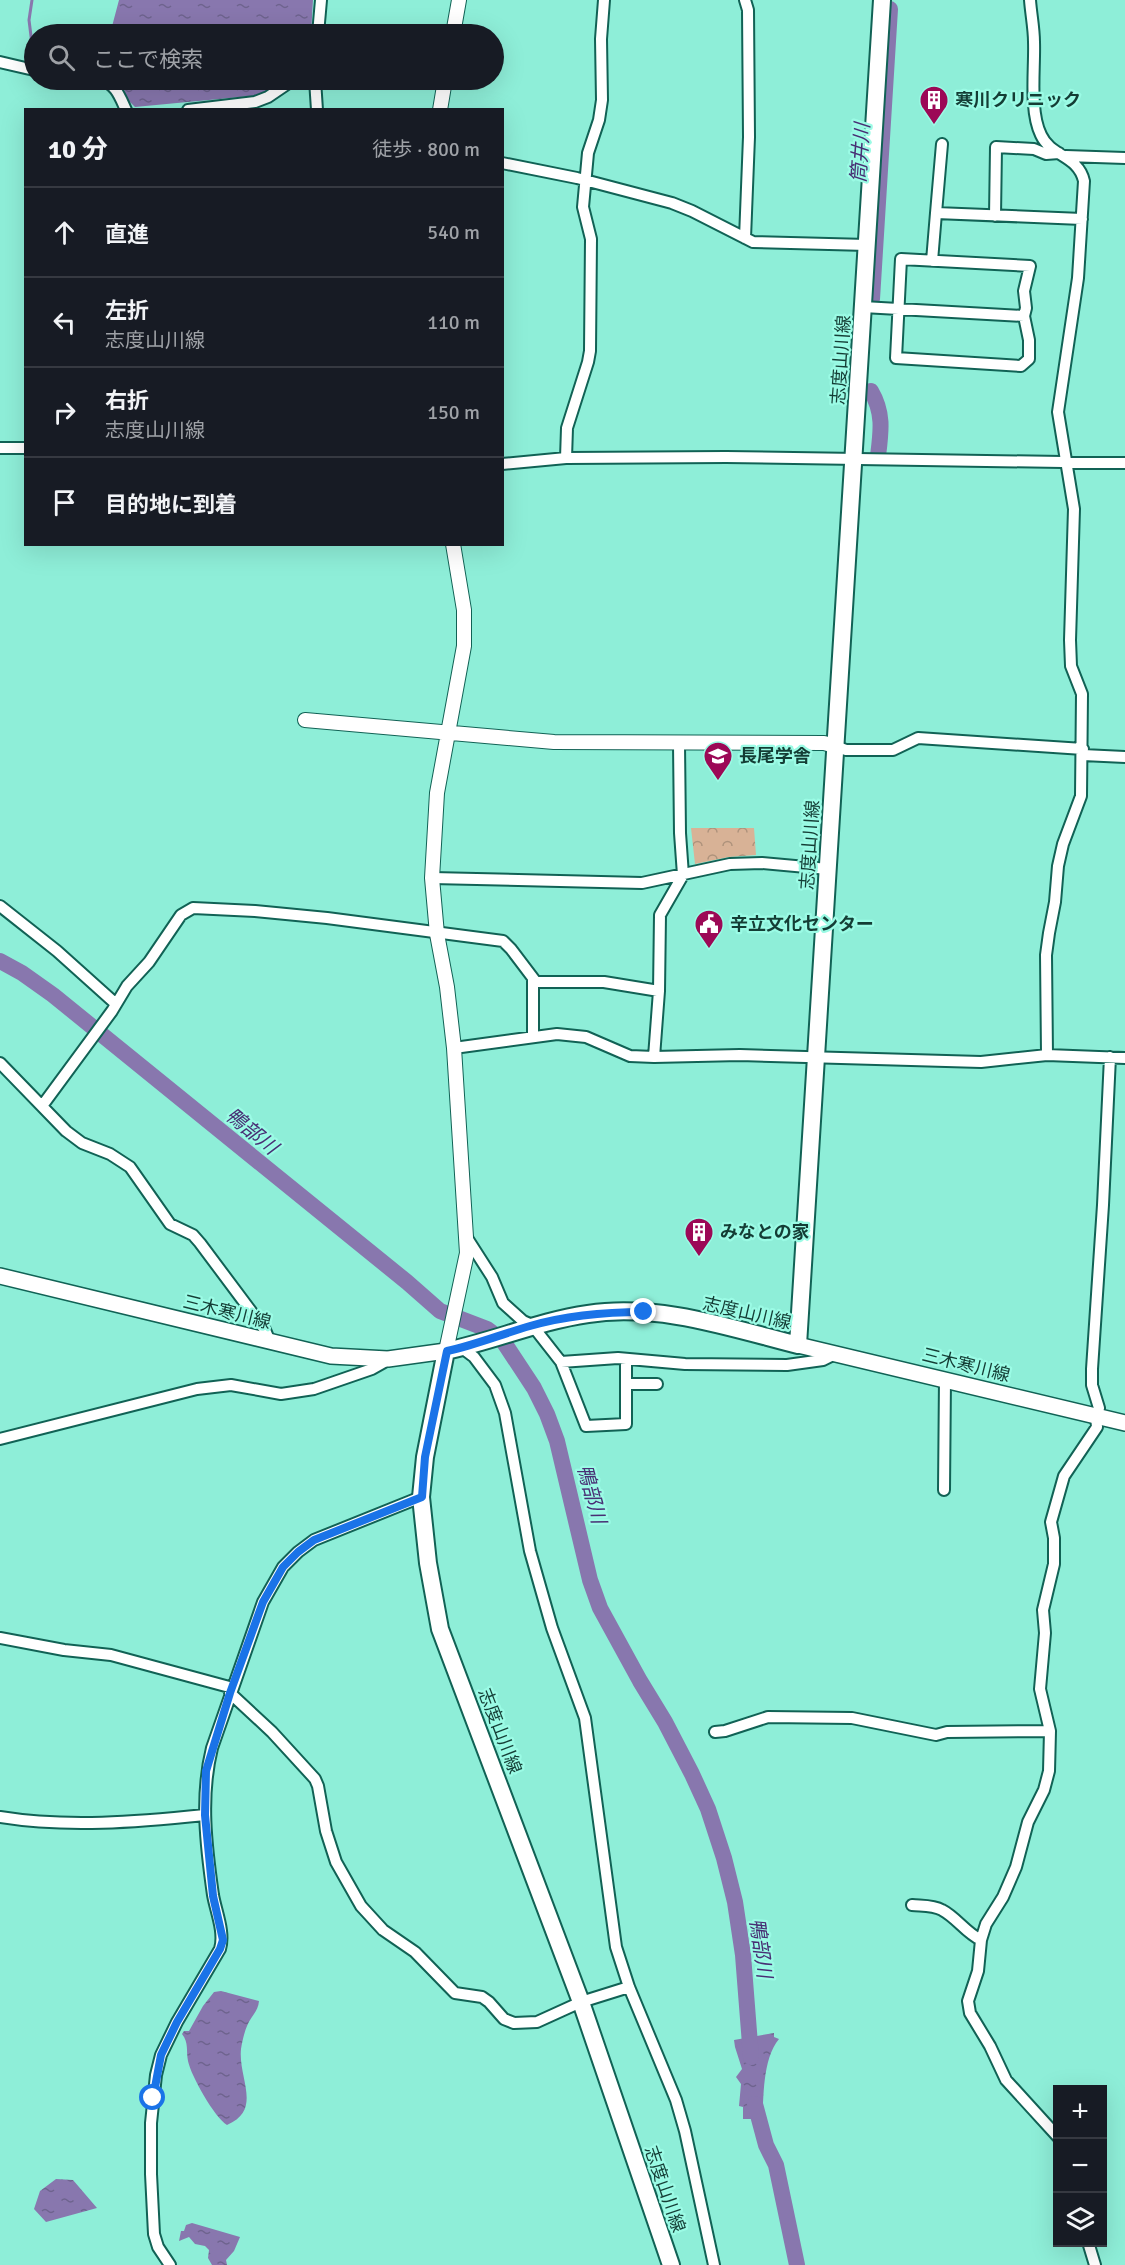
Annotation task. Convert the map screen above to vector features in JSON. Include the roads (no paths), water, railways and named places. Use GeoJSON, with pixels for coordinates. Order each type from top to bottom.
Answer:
{"type":"FeatureCollection","features":[{"type":"Feature","properties":{"kind":"main road","name":"志度山川線"},"geometry":{"type":"LineString","coordinates":[[671,2265],[581,2002],[440,1629],[428,1563],[422,1497],[425,1457],[458,1348],[529,1326],[591,1313],[644,1312],[726,1327],[798,1345],[882,0]]}},
{"type":"Feature","properties":{"kind":"main road","name":"三木寒川線"},"geometry":{"type":"LineString","coordinates":[[0,1276],[331,1356],[388,1359],[458,1348]]}},
{"type":"Feature","properties":{"kind":"main road","name":"三木寒川線"},"geometry":{"type":"LineString","coordinates":[[798,1345],[1125,1423]]}},
{"type":"Feature","properties":{"kind":"street"},"geometry":{"type":"LineString","coordinates":[[319,24],[321,0]]}},
{"type":"Feature","properties":{"kind":"street"},"geometry":{"type":"LineString","coordinates":[[455,24],[459,0]]}},
{"type":"Feature","properties":{"kind":"street"},"geometry":{"type":"LineString","coordinates":[[566,458],[567,428],[590,351],[591,239],[583,207],[588,153],[599,120],[602,100],[601,39],[604,0]]}},
{"type":"Feature","properties":{"kind":"street"},"geometry":{"type":"LineString","coordinates":[[745,0],[748,10],[749,137],[745,238]]}},
{"type":"Feature","properties":{"kind":"street"},"geometry":{"type":"LineString","coordinates":[[1030,0],[1034,38],[1036,122],[1046,143],[1074,162],[1082,172],[1084,181],[1073,322],[1061,380],[1058,412],[1074,517],[1070,640],[1071,666],[1082,694],[1082,796],[1058,866],[1055,902],[1048,933],[1046,955],[1047,1055]]}},
{"type":"Feature","properties":{"kind":"street"},"geometry":{"type":"LineString","coordinates":[[0,62],[24,68]]}},
{"type":"Feature","properties":{"kind":"street"},"geometry":{"type":"LineString","coordinates":[[116,90],[125,108]]}},
{"type":"Feature","properties":{"kind":"street"},"geometry":{"type":"LineString","coordinates":[[205,108],[255,102],[278,90]]}},
{"type":"Feature","properties":{"kind":"street"},"geometry":{"type":"LineString","coordinates":[[316,90],[317,108]]}},
{"type":"Feature","properties":{"kind":"street"},"geometry":{"type":"LineString","coordinates":[[440,90],[440,108]]}},
{"type":"Feature","properties":{"kind":"street"},"geometry":{"type":"LineString","coordinates":[[932,261],[942,144]]}},
{"type":"Feature","properties":{"kind":"street"},"geometry":{"type":"LineString","coordinates":[[995,216],[996,147],[1034,149],[1046,154],[1102,159],[1125,158]]}},
{"type":"Feature","properties":{"kind":"street"},"geometry":{"type":"LineString","coordinates":[[504,163],[585,180],[672,203],[753,242],[867,246]]}},
{"type":"Feature","properties":{"kind":"street"},"geometry":{"type":"LineString","coordinates":[[936,213],[1082,219]]}},
{"type":"Feature","properties":{"kind":"street"},"geometry":{"type":"LineString","coordinates":[[901,259],[932,261],[1030,266],[1024,291],[1026,308],[1024,316],[1029,340],[1029,359],[1021,366],[896,358],[901,259]]}},
{"type":"Feature","properties":{"kind":"street"},"geometry":{"type":"LineString","coordinates":[[863,307],[1024,316]]}},
{"type":"Feature","properties":{"kind":"street"},"geometry":{"type":"LineString","coordinates":[[0,448],[24,448]]}},
{"type":"Feature","properties":{"kind":"street"},"geometry":{"type":"LineString","coordinates":[[504,464],[566,458],[1125,463]]}},
{"type":"Feature","properties":{"kind":"street"},"geometry":{"type":"LineString","coordinates":[[453,546],[464,610],[464,646],[437,793],[432,878],[437,933],[447,987],[454,1048],[467,1238],[462,1283],[450,1333],[458,1348],[474,1357],[495,1385],[505,1413],[530,1551],[552,1628],[584,1712],[616,1947],[629,1987],[663,2068],[685,2131],[714,2265]]}},
{"type":"Feature","properties":{"kind":"street"},"geometry":{"type":"LineString","coordinates":[[305,720],[554,742],[824,743],[846,750],[893,750],[918,738],[1125,757]]}},
{"type":"Feature","properties":{"kind":"street"},"geometry":{"type":"LineString","coordinates":[[654,1057],[659,991],[660,915],[683,875],[679,744]]}},
{"type":"Feature","properties":{"kind":"street"},"geometry":{"type":"LineString","coordinates":[[432,878],[642,883],[730,864],[762,863],[828,869]]}},
{"type":"Feature","properties":{"kind":"street"},"geometry":{"type":"LineString","coordinates":[[0,906],[57,951],[114,1007]]}},
{"type":"Feature","properties":{"kind":"street"},"geometry":{"type":"LineString","coordinates":[[42,1106],[127,986],[149,962],[182,915],[193,908],[327,918],[503,941],[536,982],[604,982],[659,991]]}},
{"type":"Feature","properties":{"kind":"street"},"geometry":{"type":"LineString","coordinates":[[533,979],[533,1037]]}},
{"type":"Feature","properties":{"kind":"street"},"geometry":{"type":"LineString","coordinates":[[454,1048],[557,1034],[586,1037],[630,1056],[816,1056],[981,1062],[1047,1055],[1125,1058]]}},
{"type":"Feature","properties":{"kind":"street"},"geometry":{"type":"LineString","coordinates":[[1053,2132],[1006,2080],[990,2046],[969,2013],[968,2001],[978,1971],[981,1940],[986,1924],[1003,1897],[1016,1867],[1028,1822],[1044,1790],[1049,1771],[1050,1731],[1040,1689],[1045,1634],[1043,1610],[1054,1564],[1053,1511],[1064,1476],[1097,1427],[1096,1416],[1099,1408],[1092,1385],[1092,1369],[1110,1058]]}},
{"type":"Feature","properties":{"kind":"street"},"geometry":{"type":"LineString","coordinates":[[0,1063],[75,1138],[111,1154],[130,1167],[170,1224],[193,1235],[200,1243],[265,1330],[270,1342]]}},
{"type":"Feature","properties":{"kind":"street"},"geometry":{"type":"LineString","coordinates":[[467,1238],[492,1277],[503,1303],[529,1326],[561,1362],[586,1426],[626,1424],[626,1365]]}},
{"type":"Feature","properties":{"kind":"street"},"geometry":{"type":"LineString","coordinates":[[561,1362],[618,1358],[685,1364],[787,1365],[823,1360],[835,1354]]}},
{"type":"Feature","properties":{"kind":"street"},"geometry":{"type":"LineString","coordinates":[[0,1439],[206,1387],[231,1385],[281,1394],[314,1389],[372,1369],[388,1359]]}},
{"type":"Feature","properties":{"kind":"street"},"geometry":{"type":"LineString","coordinates":[[945,1379],[945,1490]]}},
{"type":"Feature","properties":{"kind":"street"},"geometry":{"type":"LineString","coordinates":[[626,1384],[657,1384]]}},
{"type":"Feature","properties":{"kind":"street"},"geometry":{"type":"LineString","coordinates":[[170,2265],[158,2247],[154,2234],[151,2174],[153,2098],[161,2055],[223,1940],[213,1896],[205,1815],[206,1771],[231,1690],[263,1602],[283,1567],[314,1540],[422,1497]]}},
{"type":"Feature","properties":{"kind":"street"},"geometry":{"type":"LineString","coordinates":[[0,1638],[64,1650],[119,1656],[231,1690],[315,1779],[326,1831],[336,1862],[362,1906],[383,1930],[415,1952],[455,1992],[482,1997],[504,2019],[514,2023],[537,2022],[581,2002],[629,1987]]}},
{"type":"Feature","properties":{"kind":"street"},"geometry":{"type":"LineString","coordinates":[[716,1732],[768,1717],[852,1718],[936,1735],[966,1732],[1050,1731]]}},
{"type":"Feature","properties":{"kind":"street"},"geometry":{"type":"LineString","coordinates":[[0,1816],[32,1822],[86,1823],[148,1821],[205,1815]]}},
{"type":"Feature","properties":{"kind":"street"},"geometry":{"type":"LineString","coordinates":[[912,1905],[934,1907],[944,1911],[961,1927],[981,1940]]}},
{"type":"Feature","properties":{"kind":"street"},"geometry":{"type":"LineString","coordinates":[[1090,2247],[1095,2265]]}},
{"type":"Feature","properties":{"kind":"water"},"geometry":{"type":"Polygon","coordinates":[[[119,0],[313,0],[312,24],[113,24],[119,0]]]}},
{"type":"Feature","properties":{"kind":"water"},"geometry":{"type":"Polygon","coordinates":[[[124,90],[269,90],[260,95],[135,107],[127,99],[124,90]]]}},
{"type":"Feature","properties":{"kind":"water"},"geometry":{"type":"Polygon","coordinates":[[[221,1991],[259,2001],[246,2029],[241,2049],[246,2092],[244,2111],[227,2125],[210,2106],[194,2076],[188,2061],[186,2041],[182,2034],[184,2031],[189,2031],[214,1992],[221,1991]]]}},
{"type":"Feature","properties":{"kind":"water"},"geometry":{"type":"Polygon","coordinates":[[[774,2033],[774,2037],[779,2039],[769,2057],[762,2123],[759,2127],[751,2119],[743,2119],[743,2107],[739,2106],[741,2084],[736,2077],[742,2069],[734,2040],[774,2033]]]}},
{"type":"Feature","properties":{"kind":"water"},"geometry":{"type":"Polygon","coordinates":[[[56,2179],[73,2180],[97,2208],[46,2222],[34,2209],[40,2191],[56,2179]]]}},
{"type":"Feature","properties":{"kind":"water"},"geometry":{"type":"Polygon","coordinates":[[[192,2223],[240,2237],[234,2251],[226,2260],[227,2265],[212,2265],[208,2258],[209,2250],[205,2246],[195,2244],[189,2237],[179,2241],[181,2231],[184,2231],[186,2225],[192,2223]]]}},
{"type":"Feature","properties":{"kind":"waterway"},"geometry":{"type":"LineString","coordinates":[[30,24],[32,0]]}},
{"type":"Feature","properties":{"kind":"waterway","name":"筒井川"},"geometry":{"type":"LineString","coordinates":[[872,299],[890,9]]}},
{"type":"Feature","properties":{"kind":"waterway","name":"筒井川"},"geometry":{"type":"LineString","coordinates":[[871,391],[880,415],[878,456]]}},
{"type":"Feature","properties":{"kind":"waterway","name":"鴨部川"},"geometry":{"type":"LineString","coordinates":[[0,961],[53,995],[440,1311],[487,1329],[503,1341],[534,1388],[557,1441],[590,1580],[600,1608],[665,1722],[708,1809],[735,1902],[743,1955],[751,2057]]}},
{"type":"Feature","properties":{"kind":"waterway","name":"鴨部川"},"geometry":{"type":"LineString","coordinates":[[755,2104],[766,2145],[776,2165],[797,2265]]}},
{"type":"Feature","properties":{"kind":"place","name":"寒川クリニック"},"geometry":{"type":"Point","coordinates":[934,126]}},
{"type":"Feature","properties":{"kind":"place","name":"長尾学舎"},"geometry":{"type":"Point","coordinates":[718,782]}},
{"type":"Feature","properties":{"kind":"place","name":"辛立文化センター"},"geometry":{"type":"Point","coordinates":[709,950]}},
{"type":"Feature","properties":{"kind":"place","name":"みなとの家"},"geometry":{"type":"Point","coordinates":[699,1258]}}]}
